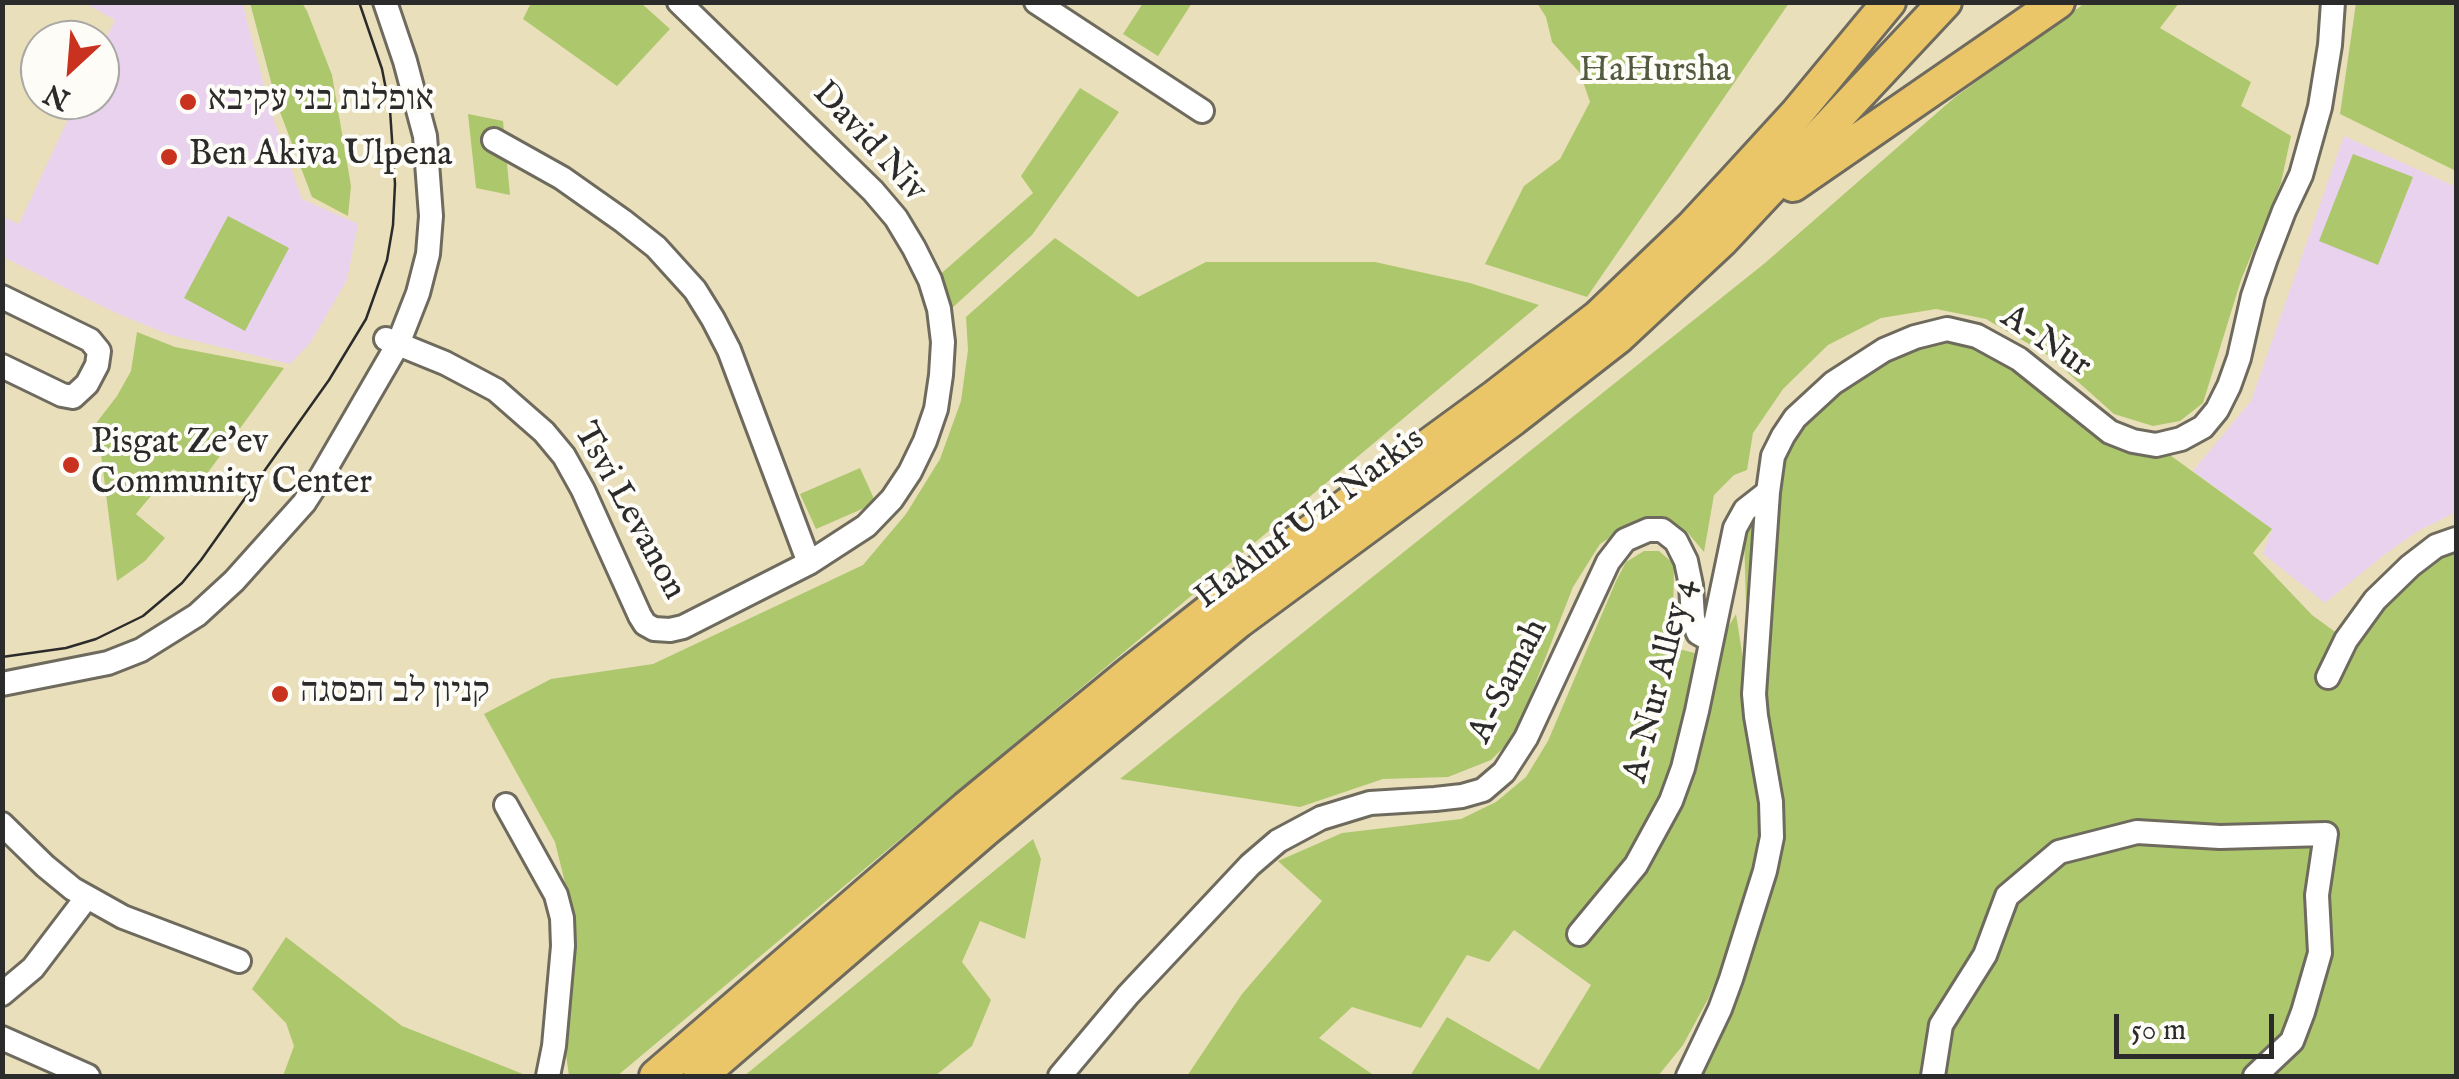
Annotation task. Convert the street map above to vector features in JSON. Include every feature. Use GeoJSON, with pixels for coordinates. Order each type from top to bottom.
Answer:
{"type":"FeatureCollection","features":[{"type":"Feature","properties":{"kind":"highway"},"geometry":{"type":"LineString","coordinates":[[1797,113],[1872,2]]}},
{"type":"Feature","properties":{"kind":"highway","name":"HaAluf Uzi Narkis"},"geometry":{"type":"LineString","coordinates":[[708,1057],[966,808],[1295,543],[1598,316],[1693,226],[1797,113],[1890,2]]}},
{"type":"Feature","properties":{"kind":"highway","name":"HaAluf Uzi Narkis"},"geometry":{"type":"LineString","coordinates":[[656,1076],[708,1057],[1239,621],[1617,338],[1722,240],[1945,2]]}},
{"type":"Feature","properties":{"kind":"highway"},"geometry":{"type":"LineString","coordinates":[[1722,240],[1799,181],[2058,2]]}},
{"type":"Feature","properties":{"kind":"street"},"geometry":{"type":"LineString","coordinates":[[2,684],[108,664],[141,650],[197,615],[270,542],[322,475],[418,292],[428,254],[429,176],[424,136],[385,2]]}},
{"type":"Feature","properties":{"kind":"street","name":"David Niv"},"geometry":{"type":"LineString","coordinates":[[654,630],[683,627],[810,563],[866,526],[892,498],[926,441],[936,408],[943,342],[930,280],[896,218],[679,2]]}},
{"type":"Feature","properties":{"kind":"street"},"geometry":{"type":"LineString","coordinates":[[1036,2],[1202,112]]}},
{"type":"Feature","properties":{"kind":"street","name":"A-Nur"},"geometry":{"type":"LineString","coordinates":[[1688,1076],[1731,979],[1772,837],[1771,802],[1754,694],[1768,492],[1773,456],[1783,436],[1795,418],[1832,383],[1884,350],[1915,337],[1948,330],[1977,336],[2020,359],[2110,432],[2133,441],[2156,445],[2181,439],[2204,427],[2229,386],[2253,296],[2301,175],[2320,106],[2334,2]]}},
{"type":"Feature","properties":{"kind":"street"},"geometry":{"type":"LineString","coordinates":[[494,140],[562,178],[623,221],[656,247],[695,290],[729,350],[810,563]]}},
{"type":"Feature","properties":{"kind":"street"},"geometry":{"type":"LineString","coordinates":[[2,297],[90,340],[99,351],[87,384],[73,396],[62,395],[2,366]]}},
{"type":"Feature","properties":{"kind":"street"},"geometry":{"type":"LineString","coordinates":[[68,672],[122,647],[174,616],[225,570],[295,491],[392,341]]}},
{"type":"Feature","properties":{"kind":"street","name":"Tsvi Levanon"},"geometry":{"type":"LineString","coordinates":[[392,341],[496,390],[544,432],[564,456],[583,490],[640,616],[654,630]]}},
{"type":"Feature","properties":{"kind":"street","name":"A-Nur Alley 4"},"geometry":{"type":"LineString","coordinates":[[1578,934],[1636,865],[1671,801],[1683,768],[1735,528],[1745,510],[1768,492]]}},
{"type":"Feature","properties":{"kind":"street","name":"A-Samah"},"geometry":{"type":"LineString","coordinates":[[1060,1076],[1128,996],[1250,865],[1278,841],[1321,818],[1370,804],[1462,796],[1483,790],[1504,772],[1526,738],[1608,562],[1625,540],[1648,530],[1662,530],[1676,542],[1686,561],[1698,633],[1710,640]]}},
{"type":"Feature","properties":{"kind":"street"},"geometry":{"type":"LineString","coordinates":[[2328,678],[2346,640],[2375,600],[2436,546],[2456,539]]}},
{"type":"Feature","properties":{"kind":"street"},"geometry":{"type":"LineString","coordinates":[[506,805],[556,895],[562,918],[564,946],[548,1076]]}},
{"type":"Feature","properties":{"kind":"street"},"geometry":{"type":"LineString","coordinates":[[2,824],[73,890],[123,917],[238,962]]}},
{"type":"Feature","properties":{"kind":"street"},"geometry":{"type":"LineString","coordinates":[[1933,1076],[1941,1024],[1985,956],[2007,896],[2060,852],[2136,832],[2220,837],[2326,834],[2317,894],[2320,953],[2304,1012],[2292,1040],[2255,1076]]}},
{"type":"Feature","properties":{"kind":"street"},"geometry":{"type":"LineString","coordinates":[[2,994],[33,968],[88,897]]}},
{"type":"Feature","properties":{"kind":"street"},"geometry":{"type":"LineString","coordinates":[[2,1038],[88,1076]]}},
{"type":"Feature","properties":{"kind":"shaded area","name":"Ben Akiva Ulpena"},"geometry":{"type":"Polygon","coordinates":[[[242,2],[272,115],[302,199],[358,224],[347,280],[311,342],[290,364],[167,334],[3,257],[2,216],[19,224],[68,120],[120,120],[120,20],[85,3],[242,2]]]}},
{"type":"Feature","properties":{"kind":"shaded area"},"geometry":{"type":"Polygon","coordinates":[[[2344,136],[2456,187],[2456,512],[2418,531],[2325,603],[2263,554],[2272,529],[2193,471],[2251,401],[2344,136]]]}},
{"type":"Feature","properties":{"kind":"green space"},"geometry":{"type":"Polygon","coordinates":[[[250,3],[302,3],[307,11],[332,75],[351,186],[348,216],[312,197],[277,104],[250,3]]]}},
{"type":"Feature","properties":{"kind":"green space"},"geometry":{"type":"Polygon","coordinates":[[[531,3],[641,3],[670,29],[617,86],[523,19],[531,3]]]}},
{"type":"Feature","properties":{"kind":"green space"},"geometry":{"type":"Polygon","coordinates":[[[1143,3],[1192,3],[1158,56],[1123,34],[1143,3]]]}},
{"type":"Feature","properties":{"kind":"green space","name":"HaHursha"},"geometry":{"type":"Polygon","coordinates":[[[1537,3],[1789,3],[1587,297],[1485,264],[1524,186],[1560,159],[1590,102],[1580,73],[1552,42],[1546,17],[1537,3]]]}},
{"type":"Feature","properties":{"kind":"green space"},"geometry":{"type":"Polygon","coordinates":[[[2085,3],[2179,3],[2160,28],[2251,82],[2241,106],[2291,136],[2281,183],[2241,280],[2203,403],[2180,421],[2153,426],[2114,414],[2048,355],[1986,319],[1936,309],[1881,318],[1828,345],[1783,389],[1753,433],[1747,470],[1734,475],[1714,495],[1704,552],[1688,533],[1663,521],[1630,525],[1600,544],[1573,587],[1515,736],[1491,760],[1448,777],[1383,779],[1300,807],[1120,779],[1765,263],[1954,98],[2085,3]]]}},
{"type":"Feature","properties":{"kind":"green space"},"geometry":{"type":"Polygon","coordinates":[[[2356,3],[2456,3],[2456,171],[2340,114],[2356,3]]]}},
{"type":"Feature","properties":{"kind":"green space"},"geometry":{"type":"Polygon","coordinates":[[[1080,88],[1119,112],[1032,235],[950,310],[936,278],[1033,193],[1021,176],[1080,88]]]}},
{"type":"Feature","properties":{"kind":"green space"},"geometry":{"type":"Polygon","coordinates":[[[468,114],[503,121],[510,195],[476,188],[468,114]]]}},
{"type":"Feature","properties":{"kind":"green space"},"geometry":{"type":"Polygon","coordinates":[[[2353,154],[2413,177],[2378,265],[2319,241],[2353,154]]]}},
{"type":"Feature","properties":{"kind":"green space"},"geometry":{"type":"Polygon","coordinates":[[[228,216],[289,248],[245,331],[184,298],[228,216]]]}},
{"type":"Feature","properties":{"kind":"green space"},"geometry":{"type":"Polygon","coordinates":[[[1055,238],[1138,297],[1206,262],[1375,262],[1470,283],[1539,305],[617,1076],[569,1076],[563,1033],[569,961],[567,891],[555,842],[484,714],[551,679],[653,664],[863,565],[906,514],[940,459],[961,401],[968,350],[966,317],[1055,238]]]}},
{"type":"Feature","properties":{"kind":"green space"},"geometry":{"type":"Polygon","coordinates":[[[1947,329],[2075,405],[2156,445],[2272,529],[2253,553],[2312,615],[2338,634],[2389,586],[2456,539],[2456,1076],[1677,1076],[1676,1071],[1710,1029],[1741,919],[1708,999],[1683,1045],[1658,1076],[1410,1076],[1447,1017],[1539,1070],[1591,985],[1514,930],[1489,962],[1467,955],[1421,1028],[1352,1007],[1319,1038],[1375,1076],[1187,1076],[1242,994],[1322,901],[1278,861],[1342,833],[1461,819],[1496,802],[1526,777],[1548,741],[1616,581],[1626,562],[1644,551],[1659,551],[1674,564],[1673,621],[1679,649],[1710,657],[1736,614],[1763,787],[1748,673],[1744,535],[1799,427],[1847,381],[1947,329]]]}},
{"type":"Feature","properties":{"kind":"green space"},"geometry":{"type":"Polygon","coordinates":[[[137,332],[175,347],[284,368],[201,482],[173,469],[136,514],[165,538],[145,561],[117,581],[97,422],[131,371],[137,332]]]}},
{"type":"Feature","properties":{"kind":"green space"},"geometry":{"type":"Polygon","coordinates":[[[860,468],[876,503],[816,529],[800,494],[860,468]]]}},
{"type":"Feature","properties":{"kind":"green space"},"geometry":{"type":"Polygon","coordinates":[[[1033,839],[1041,859],[1025,939],[980,921],[962,962],[991,1000],[972,1046],[935,1076],[744,1076],[1033,839]]]}},
{"type":"Feature","properties":{"kind":"green space"},"geometry":{"type":"Polygon","coordinates":[[[286,937],[402,1026],[528,1076],[283,1076],[294,1046],[286,1023],[252,989],[286,937]]]}},
{"type":"Feature","properties":{"kind":"tram line"},"geometry":{"type":"LineString","coordinates":[[2,657],[66,648],[96,639],[143,616],[182,583],[329,380],[366,319],[387,260],[395,184],[390,110],[382,69],[359,2]]}},
{"type":"Feature","properties":{"kind":"place","name":"אופלנת בני עקיבא"},"geometry":{"type":"Point","coordinates":[188,102]}},
{"type":"Feature","properties":{"kind":"place","name":"Ben Akiva Ulpena"},"geometry":{"type":"Point","coordinates":[169,157]}},
{"type":"Feature","properties":{"kind":"place","name":"Pisgat Ze'ev Community Center"},"geometry":{"type":"Point","coordinates":[71,465]}},
{"type":"Feature","properties":{"kind":"place","name":"קניון לב הפסגה"},"geometry":{"type":"Point","coordinates":[280,694]}}]}
